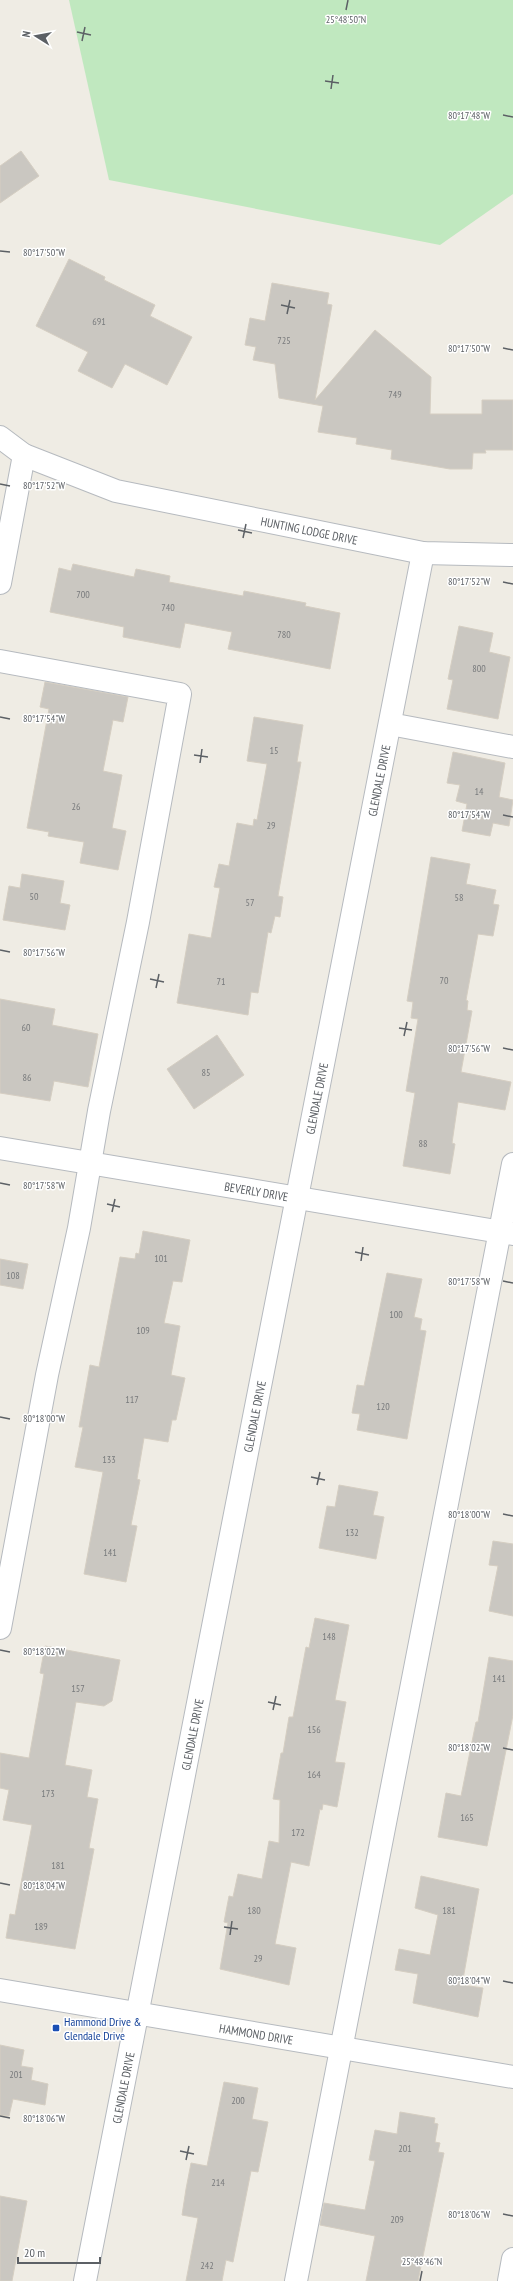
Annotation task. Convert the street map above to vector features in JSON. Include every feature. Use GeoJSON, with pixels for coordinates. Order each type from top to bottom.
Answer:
{"type":"FeatureCollection","features":[{"type":"Feature","properties":{"kind":"street","name":"HUNTING LODGE DRIVE"},"geometry":{"type":"LineString","coordinates":[[0,437],[24,455],[116,491],[423,553],[513,555]]}},
{"type":"Feature","properties":{"kind":"street"},"geometry":{"type":"LineString","coordinates":[[0,583],[24,455]]}},
{"type":"Feature","properties":{"kind":"street","name":"GLENDALE DRIVE"},"geometry":{"type":"LineString","coordinates":[[85,2281],[423,553]]}},
{"type":"Feature","properties":{"kind":"street"},"geometry":{"type":"LineString","coordinates":[[0,661],[180,694],[90,1163],[79,1228],[47,1376],[0,1628]]}},
{"type":"Feature","properties":{"kind":"street"},"geometry":{"type":"LineString","coordinates":[[390,724],[513,747]]}},
{"type":"Feature","properties":{"kind":"street","name":"BEVERLY DRIVE"},"geometry":{"type":"LineString","coordinates":[[0,1148],[507,1233]]}},
{"type":"Feature","properties":{"kind":"street"},"geometry":{"type":"LineString","coordinates":[[296,2281],[340,2048],[507,1233],[513,1164]]}},
{"type":"Feature","properties":{"kind":"street","name":"HAMMOND DRIVE"},"geometry":{"type":"LineString","coordinates":[[0,1990],[513,2077]]}},
{"type":"Feature","properties":{"kind":"street"},"geometry":{"type":"LineString","coordinates":[[509,2281],[513,2259]]}},
{"type":"Feature","properties":{"kind":"green space"},"geometry":{"type":"Polygon","coordinates":[[[69,0],[513,0],[513,194],[440,245],[109,180],[69,0]]]}},
{"type":"Feature","properties":{"kind":"building"},"geometry":{"type":"Polygon","coordinates":[[[21,151],[39,176],[0,203],[0,166],[21,151]]]}},
{"type":"Feature","properties":{"kind":"building"},"geometry":{"type":"Polygon","coordinates":[[[69,259],[105,277],[104,280],[155,305],[150,316],[192,337],[167,385],[125,364],[112,388],[78,371],[88,352],[36,326],[69,259]]]}},
{"type":"Feature","properties":{"kind":"building"},"geometry":{"type":"Polygon","coordinates":[[[272,283],[329,293],[327,304],[332,305],[315,400],[375,330],[431,377],[430,414],[482,414],[482,400],[513,400],[513,450],[485,450],[486,453],[473,453],[472,469],[450,469],[391,459],[392,450],[356,444],[357,438],[318,432],[323,406],[279,398],[275,364],[253,360],[256,347],[245,345],[250,318],[265,321],[272,283]]]}},
{"type":"Feature","properties":{"kind":"building"},"geometry":{"type":"Polygon","coordinates":[[[73,564],[134,577],[136,569],[170,576],[169,582],[243,596],[244,591],[306,603],[305,606],[340,613],[330,669],[228,649],[232,632],[185,623],[180,648],[123,637],[124,627],[50,612],[59,568],[71,571],[73,564]]]}},
{"type":"Feature","properties":{"kind":"building"},"geometry":{"type":"Polygon","coordinates":[[[459,626],[493,633],[489,652],[510,657],[498,719],[447,709],[453,680],[448,679],[459,626]]]}},
{"type":"Feature","properties":{"kind":"building"},"geometry":{"type":"Polygon","coordinates":[[[45,682],[128,697],[123,722],[113,720],[103,771],[122,775],[112,828],[126,831],[118,870],[80,863],[84,842],[48,836],[49,832],[27,828],[49,709],[40,707],[45,682]]]}},
{"type":"Feature","properties":{"kind":"building"},"geometry":{"type":"Polygon","coordinates":[[[254,717],[303,725],[297,762],[301,762],[278,896],[283,897],[280,917],[275,916],[271,933],[268,932],[258,993],[251,992],[248,1015],[177,1003],[189,934],[211,938],[220,888],[214,887],[219,864],[229,866],[237,823],[253,826],[254,819],[257,820],[267,764],[247,761],[254,717]]]}},
{"type":"Feature","properties":{"kind":"building"},"geometry":{"type":"Polygon","coordinates":[[[453,752],[505,763],[499,797],[513,800],[509,826],[493,823],[490,836],[462,831],[467,804],[456,801],[460,785],[447,783],[453,752]]]}},
{"type":"Feature","properties":{"kind":"building"},"geometry":{"type":"Polygon","coordinates":[[[431,857],[470,864],[466,884],[496,890],[493,904],[499,905],[493,936],[478,934],[466,1000],[468,1001],[467,1010],[472,1011],[461,1072],[511,1082],[505,1110],[458,1102],[452,1143],[455,1144],[450,1174],[403,1166],[415,1093],[406,1091],[418,1019],[411,1018],[413,1002],[407,1001],[431,857]]]}},
{"type":"Feature","properties":{"kind":"building"},"geometry":{"type":"Polygon","coordinates":[[[22,874],[64,881],[60,903],[70,905],[65,930],[3,920],[9,886],[20,888],[22,874]]]}},
{"type":"Feature","properties":{"kind":"building"},"geometry":{"type":"Polygon","coordinates":[[[0,999],[55,1009],[52,1025],[98,1034],[88,1087],[54,1081],[50,1101],[0,1093],[0,999]]]}},
{"type":"Feature","properties":{"kind":"building"},"geometry":{"type":"Polygon","coordinates":[[[217,1035],[244,1075],[194,1109],[167,1069],[217,1035]]]}},
{"type":"Feature","properties":{"kind":"building"},"geometry":{"type":"Polygon","coordinates":[[[143,1231],[190,1240],[182,1282],[173,1281],[164,1323],[180,1326],[171,1375],[185,1378],[176,1420],[172,1420],[168,1442],[144,1438],[137,1479],[140,1480],[131,1525],[137,1526],[126,1582],[84,1574],[103,1472],[75,1467],[83,1427],[79,1427],[90,1365],[99,1367],[120,1257],[135,1259],[136,1253],[139,1254],[143,1231]]]}},
{"type":"Feature","properties":{"kind":"building"},"geometry":{"type":"Polygon","coordinates":[[[0,1259],[28,1264],[23,1289],[0,1285],[0,1259]]]}},
{"type":"Feature","properties":{"kind":"building"},"geometry":{"type":"Polygon","coordinates":[[[387,1273],[422,1279],[414,1317],[422,1319],[420,1330],[426,1331],[407,1439],[357,1430],[360,1414],[352,1413],[357,1385],[364,1386],[387,1273]]]}},
{"type":"Feature","properties":{"kind":"building"},"geometry":{"type":"Polygon","coordinates":[[[339,1485],[378,1492],[373,1515],[384,1517],[376,1559],[319,1548],[327,1506],[335,1507],[339,1485]]]}},
{"type":"Feature","properties":{"kind":"building"},"geometry":{"type":"Polygon","coordinates":[[[493,1541],[513,1544],[513,1616],[489,1611],[498,1566],[489,1565],[493,1541]]]}},
{"type":"Feature","properties":{"kind":"building"},"geometry":{"type":"Polygon","coordinates":[[[315,1618],[349,1625],[335,1700],[346,1702],[335,1762],[345,1763],[337,1807],[323,1804],[322,1810],[320,1809],[309,1866],[291,1862],[275,1944],[296,1948],[289,1985],[220,1969],[228,1923],[224,1922],[229,1896],[233,1897],[238,1874],[262,1879],[269,1841],[279,1843],[280,1800],[273,1799],[289,1717],[293,1717],[306,1647],[309,1648],[315,1618]]]}},
{"type":"Feature","properties":{"kind":"building"},"geometry":{"type":"Polygon","coordinates":[[[45,1646],[120,1660],[112,1701],[104,1706],[76,1702],[65,1765],[92,1770],[87,1797],[98,1799],[89,1848],[94,1849],[75,1949],[6,1938],[10,1914],[15,1915],[32,1825],[3,1820],[9,1790],[0,1788],[0,1753],[29,1758],[44,1674],[40,1673],[45,1646]]]}},
{"type":"Feature","properties":{"kind":"building"},"geometry":{"type":"Polygon","coordinates":[[[489,1657],[513,1661],[513,1715],[487,1846],[438,1837],[446,1793],[461,1796],[476,1722],[478,1722],[489,1657]]]}},
{"type":"Feature","properties":{"kind":"building"},"geometry":{"type":"Polygon","coordinates":[[[421,1876],[479,1889],[462,1985],[483,1988],[478,2017],[413,2003],[418,1974],[395,1970],[399,1949],[430,1955],[438,1915],[415,1908],[421,1876]]]}},
{"type":"Feature","properties":{"kind":"building"},"geometry":{"type":"Polygon","coordinates":[[[0,2045],[24,2050],[21,2066],[33,2068],[31,2080],[48,2084],[45,2105],[13,2099],[9,2116],[0,2115],[0,2045]]]}},
{"type":"Feature","properties":{"kind":"building"},"geometry":{"type":"Polygon","coordinates":[[[224,2082],[258,2088],[252,2119],[268,2122],[258,2172],[251,2171],[233,2262],[226,2260],[222,2281],[186,2281],[198,2218],[182,2215],[186,2189],[191,2163],[207,2166],[224,2082]]]}},
{"type":"Feature","properties":{"kind":"building"},"geometry":{"type":"Polygon","coordinates":[[[400,2112],[435,2118],[434,2123],[438,2124],[435,2142],[440,2143],[438,2152],[444,2153],[418,2281],[366,2281],[375,2236],[320,2225],[324,2203],[365,2210],[375,2161],[369,2160],[375,2130],[397,2134],[400,2112]]]}},
{"type":"Feature","properties":{"kind":"building"},"geometry":{"type":"Polygon","coordinates":[[[0,2196],[27,2201],[12,2281],[0,2281],[0,2196]]]}},
{"type":"Feature","properties":{"kind":"place","name":"Hammond Drive & Glendale Drive"},"geometry":{"type":"Point","coordinates":[56,2028]}}]}
